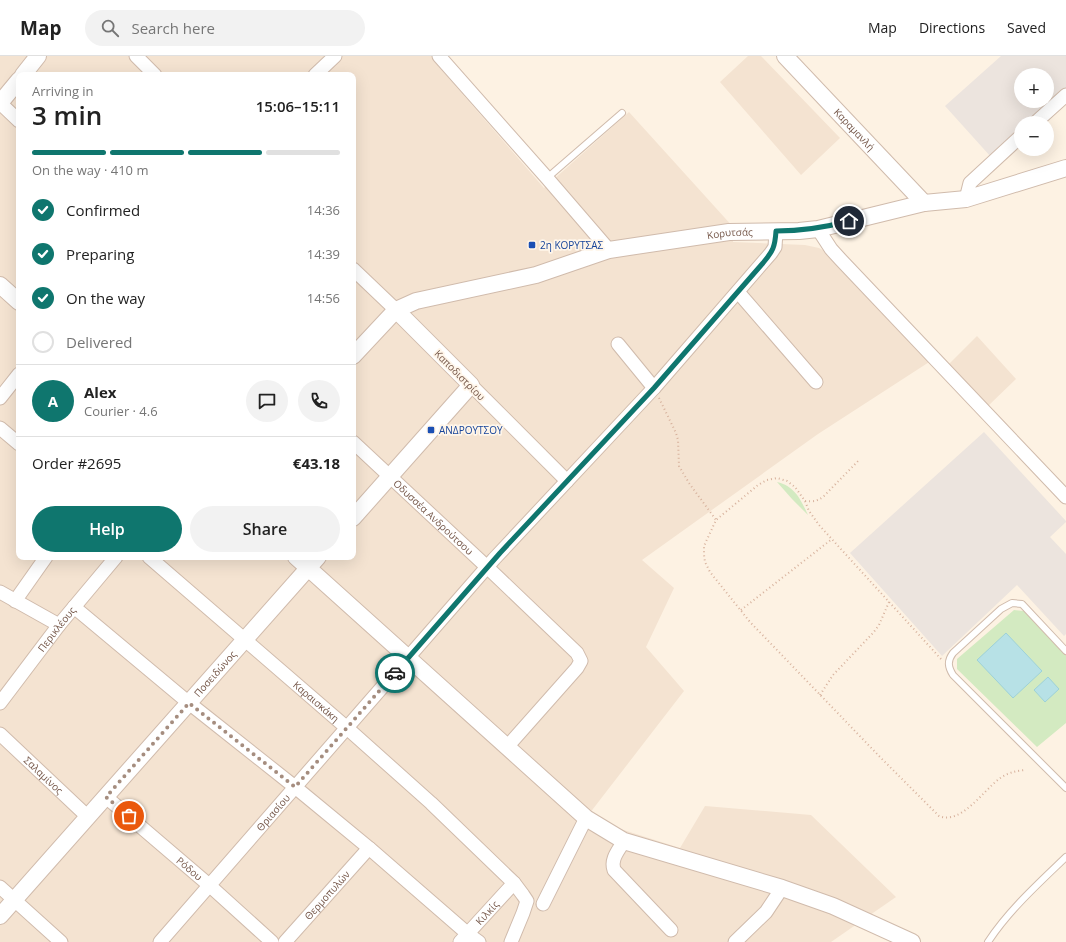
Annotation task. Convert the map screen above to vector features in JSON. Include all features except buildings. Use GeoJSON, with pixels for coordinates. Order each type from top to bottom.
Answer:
{"type":"FeatureCollection","features":[{"type":"Feature","properties":{"kind":"street"},"geometry":{"type":"LineString","coordinates":[[25,72],[38,56]]}},
{"type":"Feature","properties":{"kind":"street"},"geometry":{"type":"LineString","coordinates":[[136,56],[152,72]]}},
{"type":"Feature","properties":{"kind":"street"},"geometry":{"type":"LineString","coordinates":[[318,72],[335,56]]}},
{"type":"Feature","properties":{"kind":"street"},"geometry":{"type":"LineString","coordinates":[[439,56],[609,250]]}},
{"type":"Feature","properties":{"kind":"street","name":"Καραμανλή"},"geometry":{"type":"LineString","coordinates":[[785,56],[924,203]]}},
{"type":"Feature","properties":{"kind":"street"},"geometry":{"type":"LineString","coordinates":[[16,84],[0,103],[16,118]]}},
{"type":"Feature","properties":{"kind":"street"},"geometry":{"type":"LineString","coordinates":[[1043,116],[1066,95]]}},
{"type":"Feature","properties":{"kind":"street"},"geometry":{"type":"LineString","coordinates":[[966,199],[970,183],[1014,142]]}},
{"type":"Feature","properties":{"kind":"street","name":"Κορυτσάς"},"geometry":{"type":"LineString","coordinates":[[396,310],[416,301],[536,275],[609,250],[729,232],[799,231],[818,229],[924,203],[966,199],[1066,168]]}},
{"type":"Feature","properties":{"kind":"street"},"geometry":{"type":"LineString","coordinates":[[818,229],[831,249],[841,260],[1066,497]]}},
{"type":"Feature","properties":{"kind":"street","name":"Θριασίου"},"geometry":{"type":"LineString","coordinates":[[160,942],[487,567],[654,388],[738,292],[775,247],[776,231]]}},
{"type":"Feature","properties":{"kind":"street","name":"Καποδιστρίου"},"geometry":{"type":"LineString","coordinates":[[356,271],[567,481]]}},
{"type":"Feature","properties":{"kind":"street"},"geometry":{"type":"LineString","coordinates":[[0,285],[16,299]]}},
{"type":"Feature","properties":{"kind":"street"},"geometry":{"type":"LineString","coordinates":[[738,292],[816,382]]}},
{"type":"Feature","properties":{"kind":"street"},"geometry":{"type":"LineString","coordinates":[[356,353],[396,310]]}},
{"type":"Feature","properties":{"kind":"street"},"geometry":{"type":"LineString","coordinates":[[618,344],[654,388]]}},
{"type":"Feature","properties":{"kind":"street"},"geometry":{"type":"LineString","coordinates":[[0,398],[16,378]]}},
{"type":"Feature","properties":{"kind":"street"},"geometry":{"type":"LineString","coordinates":[[356,515],[471,385]]}},
{"type":"Feature","properties":{"kind":"street"},"geometry":{"type":"LineString","coordinates":[[0,428],[16,441]]}},
{"type":"Feature","properties":{"kind":"street","name":"Οδυσσέα Ανδρούτσου"},"geometry":{"type":"LineString","coordinates":[[356,445],[577,653],[580,661],[577,668],[507,748]]}},
{"type":"Feature","properties":{"kind":"street"},"geometry":{"type":"LineString","coordinates":[[15,601],[44,560]]}},
{"type":"Feature","properties":{"kind":"street","name":"Περικλέους"},"geometry":{"type":"LineString","coordinates":[[0,703],[59,625],[113,560]]}},
{"type":"Feature","properties":{"kind":"street","name":"Καραισκάκη"},"geometry":{"type":"LineString","coordinates":[[152,560],[430,803],[514,884],[527,901],[524,912],[511,942]]}},
{"type":"Feature","properties":{"kind":"street"},"geometry":{"type":"LineString","coordinates":[[313,562],[408,657],[586,818],[624,841],[782,888],[833,906],[893,938],[912,942]]}},
{"type":"Feature","properties":{"kind":"street","name":"Ποσειδώνος"},"geometry":{"type":"LineString","coordinates":[[0,916],[313,562]]}},
{"type":"Feature","properties":{"kind":"street"},"geometry":{"type":"LineString","coordinates":[[0,592],[59,625]]}},
{"type":"Feature","properties":{"kind":"street"},"geometry":{"type":"LineString","coordinates":[[74,607],[189,703],[369,848],[464,938],[479,942]]}},
{"type":"Feature","properties":{"kind":"street","name":"Σαλαμίνος"},"geometry":{"type":"LineString","coordinates":[[0,734],[88,817]]}},
{"type":"Feature","properties":{"kind":"street","name":"Ρόδου"},"geometry":{"type":"LineString","coordinates":[[106,797],[209,885],[272,942]]}},
{"type":"Feature","properties":{"kind":"street"},"geometry":{"type":"LineString","coordinates":[[543,904],[586,818]]}},
{"type":"Feature","properties":{"kind":"street"},"geometry":{"type":"LineString","coordinates":[[624,841],[613,860],[612,865],[614,870],[671,930]]}},
{"type":"Feature","properties":{"kind":"street","name":"Θερμοπυλών"},"geometry":{"type":"LineString","coordinates":[[285,942],[369,848]]}},
{"type":"Feature","properties":{"kind":"street","name":"Κιλκίς"},"geometry":{"type":"LineString","coordinates":[[464,938],[514,884]]}},
{"type":"Feature","properties":{"kind":"street"},"geometry":{"type":"LineString","coordinates":[[0,887],[61,942]]}},
{"type":"Feature","properties":{"kind":"street"},"geometry":{"type":"LineString","coordinates":[[735,942],[766,912],[782,888]]}},
{"type":"Feature","properties":{"kind":"lane"},"geometry":{"type":"LineString","coordinates":[[547,178],[622,113]]}},
{"type":"Feature","properties":{"kind":"lane"},"geometry":{"type":"LineString","coordinates":[[1066,651],[1022,604],[1012,603],[1002,609],[949,658],[950,670],[954,675],[1066,788]]}},
{"type":"Feature","properties":{"kind":"lane"},"geometry":{"type":"LineString","coordinates":[[988,942],[998,927],[1066,857]]}},
{"type":"Feature","properties":{"kind":"path"},"geometry":{"type":"LineString","coordinates":[[654,388],[676,433],[678,440],[679,466],[689,483],[716,520]]}},
{"type":"Feature","properties":{"kind":"path"},"geometry":{"type":"LineString","coordinates":[[805,501],[812,502],[824,496],[860,459]]}},
{"type":"Feature","properties":{"kind":"path"},"geometry":{"type":"LineString","coordinates":[[949,664],[937,656],[813,518],[805,501],[795,487],[787,481],[777,478],[767,480],[758,485],[716,520],[704,546],[704,555],[710,572],[750,622],[939,816],[953,818],[961,813],[1006,774],[1025,770]]}},
{"type":"Feature","properties":{"kind":"path"},"geometry":{"type":"LineString","coordinates":[[741,610],[832,539]]}},
{"type":"Feature","properties":{"kind":"path"},"geometry":{"type":"LineString","coordinates":[[820,695],[833,675],[879,625],[889,602]]}},
{"type":"Feature","properties":{"kind":"shaded area"},"geometry":{"type":"Polygon","coordinates":[[[0,56],[448,56],[438,66],[544,188],[629,112],[734,228],[733,242],[805,245],[819,248],[830,254],[940,355],[818,434],[642,560],[674,588],[646,647],[684,691],[586,818],[680,848],[705,806],[811,815],[896,897],[831,942],[0,942],[0,56]]]}},
{"type":"Feature","properties":{"kind":"shaded area"},"geometry":{"type":"Polygon","coordinates":[[[748,56],[761,56],[840,138],[801,175],[720,82],[748,56]]]}},
{"type":"Feature","properties":{"kind":"shaded area"},"geometry":{"type":"Polygon","coordinates":[[[1001,56],[1066,56],[1066,89],[1054,100],[1054,68],[1014,68],[1014,108],[1045,108],[1037,116],[1014,116],[1014,136],[991,157],[945,106],[1001,56]]]}},
{"type":"Feature","properties":{"kind":"shaded area"},"geometry":{"type":"Polygon","coordinates":[[[977,336],[1016,379],[988,406],[949,364],[977,336]]]}},
{"type":"Feature","properties":{"kind":"shaded area"},"geometry":{"type":"Polygon","coordinates":[[[984,432],[1066,521],[1050,537],[1066,554],[1066,634],[1064,636],[1017,585],[942,656],[850,553],[984,432]]]}},
{"type":"Feature","properties":{"kind":"green space"},"geometry":{"type":"Polygon","coordinates":[[[777,482],[793,490],[797,494],[808,515],[792,499],[777,482]]]}},
{"type":"Feature","properties":{"kind":"green space"},"geometry":{"type":"Polygon","coordinates":[[[1014,610],[1024,611],[1066,655],[1066,723],[1037,747],[957,669],[957,659],[1014,610]]]}},
{"type":"Feature","properties":{"kind":"water"},"geometry":{"type":"Polygon","coordinates":[[[1006,633],[1042,671],[1013,698],[977,660],[1006,633]]]}},
{"type":"Feature","properties":{"kind":"water"},"geometry":{"type":"Polygon","coordinates":[[[1048,677],[1059,689],[1045,702],[1034,690],[1048,677]]]}},
{"type":"Feature","properties":{"kind":"way so far"},"geometry":{"type":"LineString","coordinates":[[129,816],[106,797],[189,703],[295,787],[395,673]]}},
{"type":"Feature","properties":{"kind":"place","name":"2η ΚΟΡΥΤΣΑΣ"},"geometry":{"type":"Point","coordinates":[532,245]}},
{"type":"Feature","properties":{"kind":"place","name":"ΑΝΔΡΟΥΤΣΟΥ"},"geometry":{"type":"Point","coordinates":[431,430]}},
{"type":"Feature","properties":{"kind":"route"},"geometry":{"type":"LineString","coordinates":[[395,673],[500,553],[654,388],[763,263],[775,247],[776,231],[818,229],[849,221]]}}]}
